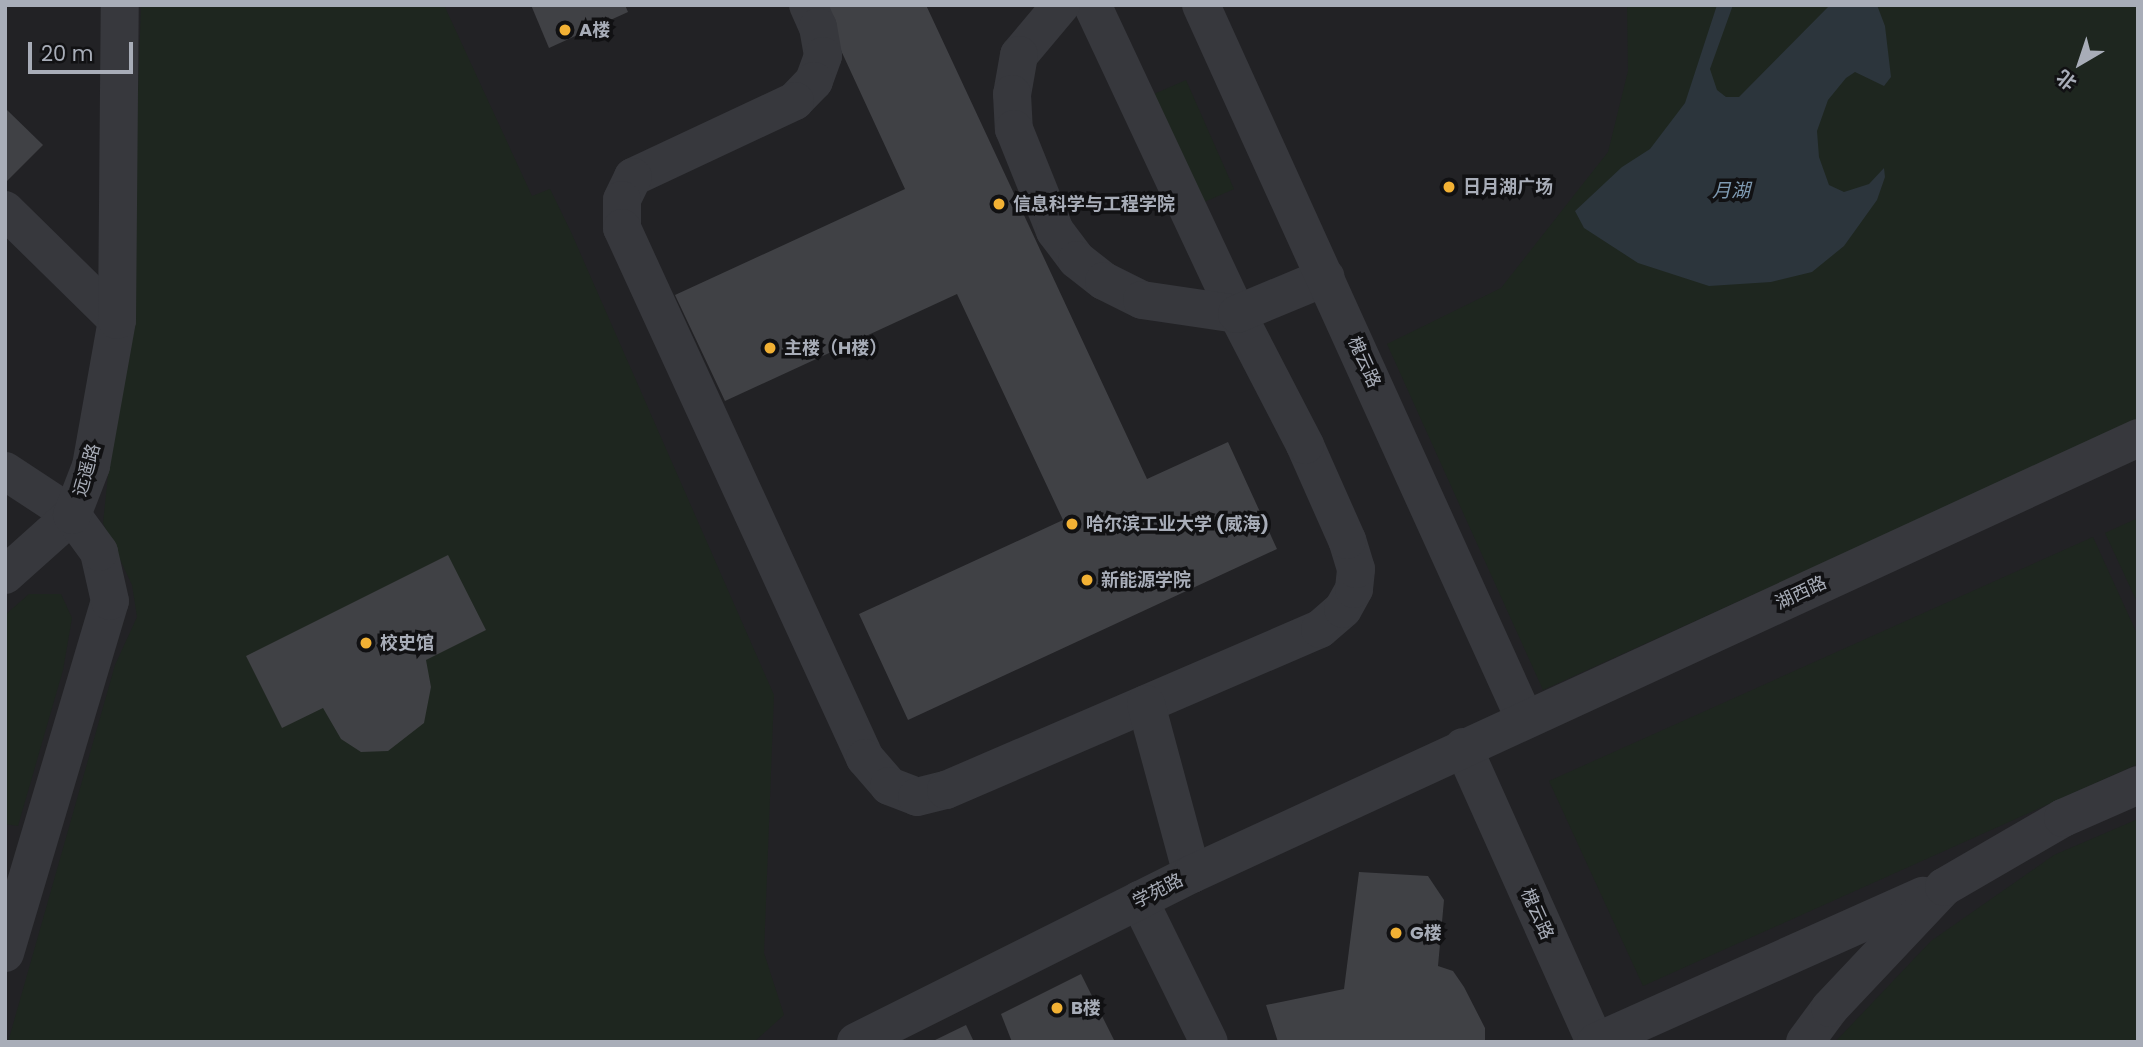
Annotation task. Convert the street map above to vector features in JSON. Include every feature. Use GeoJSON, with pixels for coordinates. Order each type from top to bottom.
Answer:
{"type":"FeatureCollection","features":[{"type":"Feature","properties":{"kind":"lane"},"geometry":{"type":"LineString","coordinates":[[808,5],[818,27],[823,56],[814,82],[795,101],[634,177],[622,200],[622,228],[866,758],[889,786],[917,797],[946,790],[1320,629],[1343,609],[1354,589],[1356,569],[1347,540],[1305,445],[1237,314],[1093,5]]}},
{"type":"Feature","properties":{"kind":"lane"},"geometry":{"type":"LineString","coordinates":[[1061,5],[1019,55],[1012,94],[1014,130],[1055,230],[1077,260],[1104,281],[1142,300],[1237,314],[1326,277]]}},
{"type":"Feature","properties":{"kind":"lane","name":"槐云路"},"geometry":{"type":"LineString","coordinates":[[1201,5],[1525,720]]}},
{"type":"Feature","properties":{"kind":"lane","name":"远遥路"},"geometry":{"type":"LineString","coordinates":[[5,953],[110,601],[99,552],[72,515],[91,466],[117,320],[115,11]]}},
{"type":"Feature","properties":{"kind":"lane"},"geometry":{"type":"LineString","coordinates":[[5,210],[117,320]]}},
{"type":"Feature","properties":{"kind":"lane","name":"湖西路"},"geometry":{"type":"LineString","coordinates":[[1463,747],[2138,438]]}},
{"type":"Feature","properties":{"kind":"lane"},"geometry":{"type":"LineString","coordinates":[[5,471],[72,515],[5,575]]}},
{"type":"Feature","properties":{"kind":"lane"},"geometry":{"type":"LineString","coordinates":[[1146,704],[1192,874]]}},
{"type":"Feature","properties":{"kind":"lane","name":"槐云路"},"geometry":{"type":"LineString","coordinates":[[1463,747],[1595,1042]]}},
{"type":"Feature","properties":{"kind":"lane","name":"学苑路"},"geometry":{"type":"LineString","coordinates":[[856,1042],[1192,874],[1463,747]]}},
{"type":"Feature","properties":{"kind":"lane"},"geometry":{"type":"LineString","coordinates":[[1595,1042],[1944,887],[2063,818],[2138,785]]}},
{"type":"Feature","properties":{"kind":"lane"},"geometry":{"type":"LineString","coordinates":[[1805,1042],[1830,1008],[1944,887]]}},
{"type":"Feature","properties":{"kind":"lane"},"geometry":{"type":"LineString","coordinates":[[1139,900],[1209,1042]]}},
{"type":"Feature","properties":{"kind":"shaded area","name":"哈尔滨工业大学 (威海)"},"geometry":{"type":"Polygon","coordinates":[[[5,5],[2138,5],[2138,1042],[5,1042],[5,5]]]}},
{"type":"Feature","properties":{"kind":"shaded area"},"geometry":{"type":"Polygon","coordinates":[[[141,5],[444,5],[532,196],[550,189],[571,232],[774,695],[764,953],[784,1015],[754,1042],[8,1042],[115,665],[137,617],[132,585],[103,523],[133,238],[141,5]]]}},
{"type":"Feature","properties":{"kind":"shaded area"},"geometry":{"type":"Polygon","coordinates":[[[1627,5],[2138,5],[2138,420],[1543,690],[1387,344],[1501,288],[1608,152],[1628,71],[1627,5]]]}},
{"type":"Feature","properties":{"kind":"shaded area"},"geometry":{"type":"Polygon","coordinates":[[[1186,80],[1234,189],[1193,207],[1145,98],[1186,80]]]}},
{"type":"Feature","properties":{"kind":"shaded area"},"geometry":{"type":"Polygon","coordinates":[[[2138,518],[2138,604],[2105,533],[2138,518]]]}},
{"type":"Feature","properties":{"kind":"shaded area"},"geometry":{"type":"Polygon","coordinates":[[[2093,537],[2138,636],[2138,764],[1643,986],[1549,781],[2093,537]]]}},
{"type":"Feature","properties":{"kind":"shaded area"},"geometry":{"type":"Polygon","coordinates":[[[29,594],[61,594],[72,618],[63,670],[18,826],[5,824],[5,615],[29,594]]]}},
{"type":"Feature","properties":{"kind":"shaded area"},"geometry":{"type":"Polygon","coordinates":[[[2138,819],[2138,1042],[1835,1042],[1931,941],[2054,855],[2138,819]]]}},
{"type":"Feature","properties":{"kind":"water","name":"月湖"},"geometry":{"type":"Polygon","coordinates":[[[1717,5],[1733,5],[1710,69],[1717,90],[1726,97],[1739,97],[1830,5],[1877,5],[1885,26],[1891,77],[1884,86],[1855,72],[1846,78],[1828,100],[1817,131],[1819,157],[1829,185],[1844,192],[1869,184],[1884,168],[1885,177],[1877,200],[1844,246],[1812,272],[1771,282],[1709,286],[1638,263],[1584,228],[1575,211],[1622,167],[1650,149],[1685,103],[1717,5]]]}},
{"type":"Feature","properties":{"kind":"building","name":"A楼"},"geometry":{"type":"Polygon","coordinates":[[[531,5],[625,5],[628,12],[549,48],[531,5]]]}},
{"type":"Feature","properties":{"kind":"building","name":"主楼（H楼）"},"geometry":{"type":"Polygon","coordinates":[[[820,5],[926,5],[1147,479],[1228,442],[1277,549],[908,720],[859,614],[1063,520],[957,294],[725,401],[675,295],[905,189],[820,5]]]}},
{"type":"Feature","properties":{"kind":"building"},"geometry":{"type":"Polygon","coordinates":[[[5,108],[43,145],[7,181],[5,179],[5,108]]]}},
{"type":"Feature","properties":{"kind":"building","name":"校史馆"},"geometry":{"type":"Polygon","coordinates":[[[448,555],[486,630],[426,660],[431,687],[424,723],[388,751],[361,752],[341,739],[323,708],[282,728],[246,656],[448,555]]]}},
{"type":"Feature","properties":{"kind":"building","name":"G楼"},"geometry":{"type":"Polygon","coordinates":[[[1359,872],[1428,876],[1444,900],[1438,966],[1453,971],[1464,987],[1485,1028],[1485,1042],[1278,1042],[1266,1005],[1344,989],[1359,872]]]}},
{"type":"Feature","properties":{"kind":"building","name":"B楼"},"geometry":{"type":"Polygon","coordinates":[[[1081,974],[1115,1042],[1012,1042],[1001,1014],[1081,974]]]}},
{"type":"Feature","properties":{"kind":"building"},"geometry":{"type":"Polygon","coordinates":[[[966,1025],[974,1042],[931,1042],[966,1025]]]}},
{"type":"Feature","properties":{"kind":"place","name":"A楼"},"geometry":{"type":"Point","coordinates":[565,30]}},
{"type":"Feature","properties":{"kind":"place","name":"日月湖广场"},"geometry":{"type":"Point","coordinates":[1449,187]}},
{"type":"Feature","properties":{"kind":"place","name":"信息科学与工程学院"},"geometry":{"type":"Point","coordinates":[999,204]}},
{"type":"Feature","properties":{"kind":"place","name":"主楼（H楼）"},"geometry":{"type":"Point","coordinates":[770,348]}},
{"type":"Feature","properties":{"kind":"place","name":"哈尔滨工业大学 (威海)"},"geometry":{"type":"Point","coordinates":[1072,524]}},
{"type":"Feature","properties":{"kind":"place","name":"新能源学院"},"geometry":{"type":"Point","coordinates":[1087,580]}},
{"type":"Feature","properties":{"kind":"place","name":"校史馆"},"geometry":{"type":"Point","coordinates":[366,643]}},
{"type":"Feature","properties":{"kind":"place","name":"G楼"},"geometry":{"type":"Point","coordinates":[1396,933]}},
{"type":"Feature","properties":{"kind":"place","name":"B楼"},"geometry":{"type":"Point","coordinates":[1057,1008]}}]}
